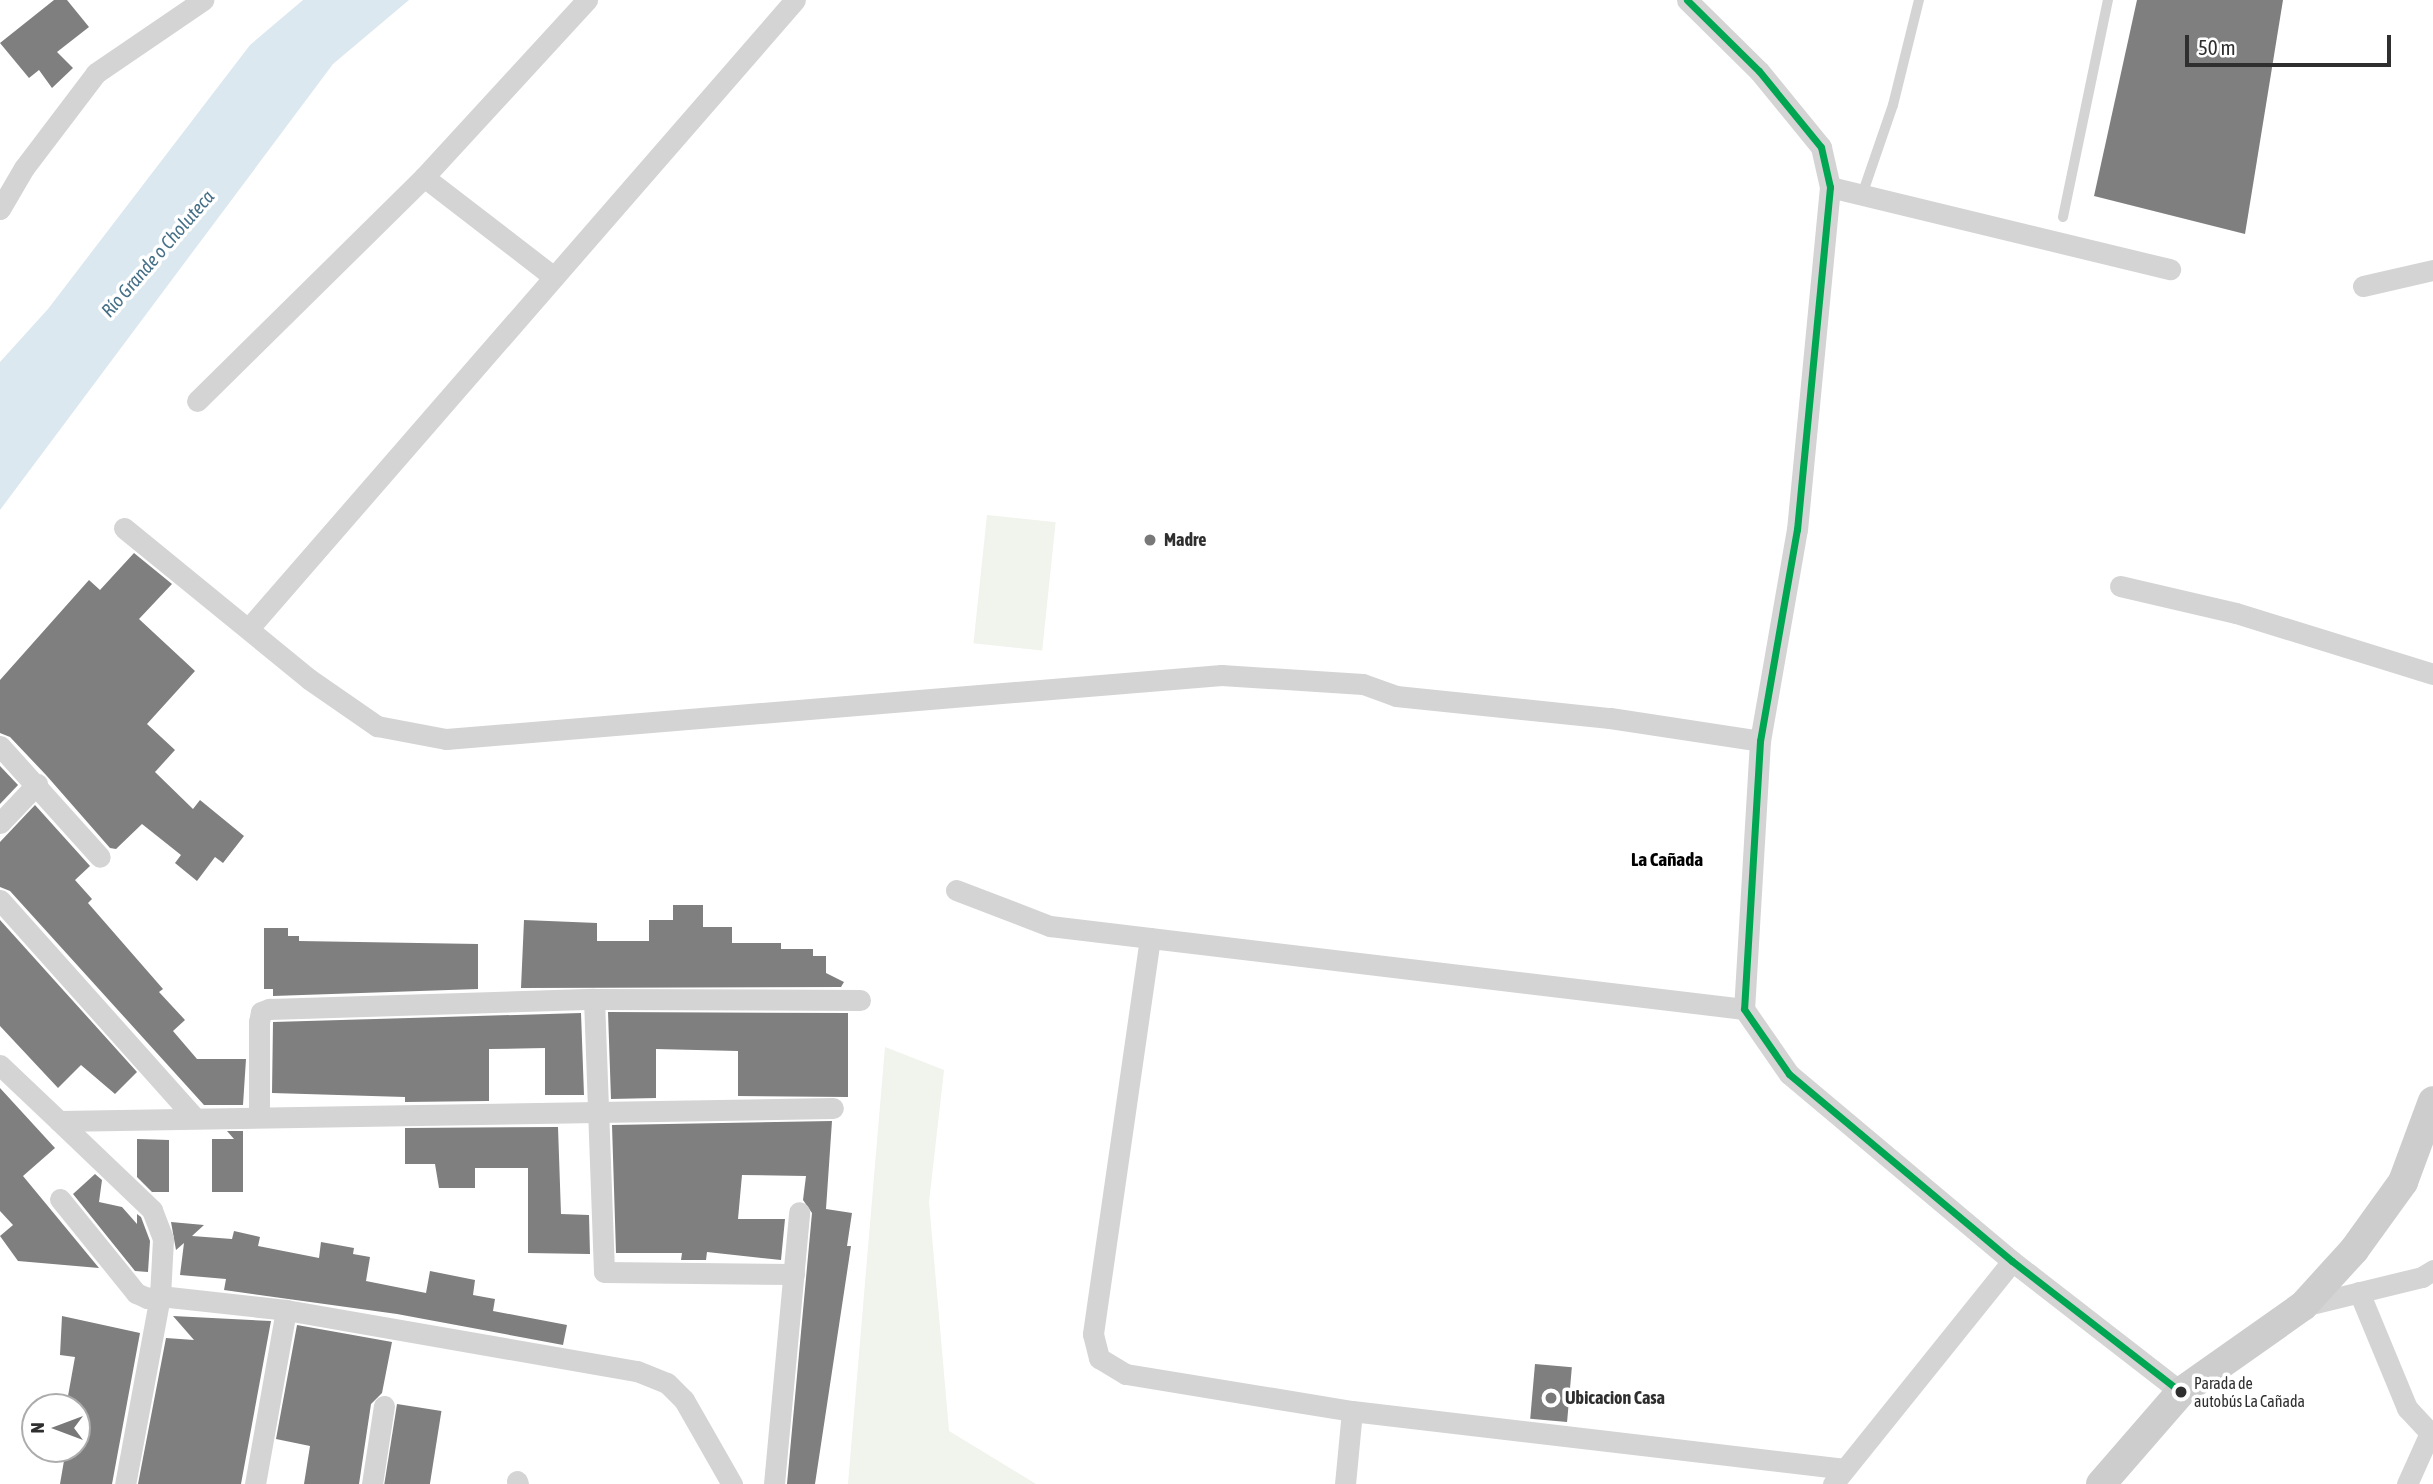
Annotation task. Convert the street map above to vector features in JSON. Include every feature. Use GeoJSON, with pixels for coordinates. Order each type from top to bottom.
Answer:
{"type":"FeatureCollection","features":[{"type":"Feature","properties":{"kind":"main road"},"geometry":{"type":"LineString","coordinates":[[2101,1484],[2181,1391],[2303,1306],[2354,1250],[2403,1182],[2433,1101]]}},
{"type":"Feature","properties":{"kind":"street"},"geometry":{"type":"LineString","coordinates":[[0,209],[24,168],[96,73],[203,0]]}},
{"type":"Feature","properties":{"kind":"street"},"geometry":{"type":"LineString","coordinates":[[197,401],[424,177],[587,0]]}},
{"type":"Feature","properties":{"kind":"street"},"geometry":{"type":"LineString","coordinates":[[249,628],[795,0]]}},
{"type":"Feature","properties":{"kind":"street"},"geometry":{"type":"LineString","coordinates":[[1686,0],[1759,71],[1821,147],[1830,187],[1797,529],[1760,741],[1744,1009],[1789,1074],[2012,1261],[2181,1391]]}},
{"type":"Feature","properties":{"kind":"street"},"geometry":{"type":"LineString","coordinates":[[424,177],[554,277]]}},
{"type":"Feature","properties":{"kind":"street"},"geometry":{"type":"LineString","coordinates":[[1830,187],[2170,269]]}},
{"type":"Feature","properties":{"kind":"street"},"geometry":{"type":"LineString","coordinates":[[2363,286],[2433,270]]}},
{"type":"Feature","properties":{"kind":"street"},"geometry":{"type":"LineString","coordinates":[[124,528],[309,679],[377,726],[446,739],[1221,676],[1363,684],[1396,696],[1610,718],[1760,741]]}},
{"type":"Feature","properties":{"kind":"street"},"geometry":{"type":"LineString","coordinates":[[2120,586],[2236,613],[2433,674]]}},
{"type":"Feature","properties":{"kind":"street"},"geometry":{"type":"LineString","coordinates":[[0,746],[100,857]]}},
{"type":"Feature","properties":{"kind":"street"},"geometry":{"type":"LineString","coordinates":[[0,823],[37,784]]}},
{"type":"Feature","properties":{"kind":"street"},"geometry":{"type":"LineString","coordinates":[[956,890],[1050,926],[1744,1009]]}},
{"type":"Feature","properties":{"kind":"street"},"geometry":{"type":"LineString","coordinates":[[0,900],[195,1118]]}},
{"type":"Feature","properties":{"kind":"street"},"geometry":{"type":"LineString","coordinates":[[1150,938],[1093,1334],[1099,1358],[1126,1374],[1352,1411],[1838,1477],[2012,1261]]}},
{"type":"Feature","properties":{"kind":"street"},"geometry":{"type":"LineString","coordinates":[[259,1117],[259,1022],[261,1012],[269,1009],[594,999],[860,1000]]}},
{"type":"Feature","properties":{"kind":"street"},"geometry":{"type":"LineString","coordinates":[[594,999],[601,1111],[604,1272],[794,1273]]}},
{"type":"Feature","properties":{"kind":"street"},"geometry":{"type":"LineString","coordinates":[[0,1065],[152,1210],[163,1239],[160,1296],[125,1484]]}},
{"type":"Feature","properties":{"kind":"street"},"geometry":{"type":"LineString","coordinates":[[59,1121],[833,1108]]}},
{"type":"Feature","properties":{"kind":"street"},"geometry":{"type":"LineString","coordinates":[[60,1199],[136,1293],[146,1298],[160,1296],[286,1310],[637,1371],[667,1383],[684,1399],[732,1484]]}},
{"type":"Feature","properties":{"kind":"street"},"geometry":{"type":"LineString","coordinates":[[774,1484],[799,1212]]}},
{"type":"Feature","properties":{"kind":"street"},"geometry":{"type":"LineString","coordinates":[[2303,1306],[2422,1277],[2433,1270]]}},
{"type":"Feature","properties":{"kind":"street"},"geometry":{"type":"LineString","coordinates":[[2359,1292],[2407,1408],[2431,1435],[2407,1484]]}},
{"type":"Feature","properties":{"kind":"street"},"geometry":{"type":"LineString","coordinates":[[255,1484],[286,1310]]}},
{"type":"Feature","properties":{"kind":"street"},"geometry":{"type":"LineString","coordinates":[[372,1484],[384,1406]]}},
{"type":"Feature","properties":{"kind":"street"},"geometry":{"type":"LineString","coordinates":[[1345,1484],[1352,1411]]}},
{"type":"Feature","properties":{"kind":"lane"},"geometry":{"type":"LineString","coordinates":[[1863,195],[1893,105],[1919,0]]}},
{"type":"Feature","properties":{"kind":"lane"},"geometry":{"type":"LineString","coordinates":[[2063,217],[2108,0]]}},
{"type":"Feature","properties":{"kind":"shaded area"},"geometry":{"type":"Polygon","coordinates":[[[987,515],[1056,522],[1042,651],[974,643],[987,515]]]}},
{"type":"Feature","properties":{"kind":"shaded area"},"geometry":{"type":"Polygon","coordinates":[[[885,1047],[944,1070],[929,1202],[949,1431],[1036,1484],[848,1484],[885,1047]]]}},
{"type":"Feature","properties":{"kind":"water","name":"Río Grande o Choluteca"},"geometry":{"type":"Polygon","coordinates":[[[303,0],[409,0],[333,64],[0,510],[0,362],[48,309],[250,45],[303,0]]]}},
{"type":"Feature","properties":{"kind":"building"},"geometry":{"type":"Polygon","coordinates":[[[54,0],[67,0],[89,27],[57,52],[73,68],[52,88],[39,70],[29,78],[0,43],[54,0]]]}},
{"type":"Feature","properties":{"kind":"building"},"geometry":{"type":"Polygon","coordinates":[[[2137,0],[2283,0],[2245,234],[2094,196],[2137,0]]]}},
{"type":"Feature","properties":{"kind":"building"},"geometry":{"type":"Polygon","coordinates":[[[134,553],[172,584],[139,619],[195,671],[147,724],[175,750],[155,772],[193,809],[200,800],[244,836],[223,863],[215,857],[197,881],[175,863],[181,855],[142,824],[116,849],[110,848],[10,737],[0,733],[0,680],[89,580],[100,590],[134,553]]]}},
{"type":"Feature","properties":{"kind":"building"},"geometry":{"type":"Polygon","coordinates":[[[0,766],[18,785],[0,804],[0,766]]]}},
{"type":"Feature","properties":{"kind":"building"},"geometry":{"type":"Polygon","coordinates":[[[35,805],[90,866],[75,880],[92,899],[88,903],[163,989],[159,992],[185,1020],[173,1031],[197,1059],[246,1059],[243,1105],[204,1105],[10,891],[0,887],[0,842],[35,805]]]}},
{"type":"Feature","properties":{"kind":"building"},"geometry":{"type":"Polygon","coordinates":[[[673,905],[703,905],[703,927],[732,927],[732,943],[781,943],[781,949],[813,949],[813,956],[826,956],[826,973],[844,982],[841,987],[521,988],[524,920],[597,923],[597,941],[649,941],[649,920],[673,920],[673,905]]]}},
{"type":"Feature","properties":{"kind":"building"},"geometry":{"type":"Polygon","coordinates":[[[0,920],[137,1072],[115,1094],[81,1065],[58,1088],[0,1026],[0,920]]]}},
{"type":"Feature","properties":{"kind":"building"},"geometry":{"type":"Polygon","coordinates":[[[264,928],[288,928],[288,936],[299,936],[299,941],[478,944],[478,989],[273,996],[273,989],[264,989],[264,928]]]}},
{"type":"Feature","properties":{"kind":"building"},"geometry":{"type":"Polygon","coordinates":[[[608,1012],[848,1013],[848,1097],[738,1096],[738,1051],[656,1049],[656,1098],[611,1099],[608,1012]]]}},
{"type":"Feature","properties":{"kind":"building"},"geometry":{"type":"Polygon","coordinates":[[[581,1013],[584,1095],[545,1095],[545,1048],[489,1049],[489,1101],[405,1102],[405,1097],[272,1093],[273,1022],[581,1013]]]}},
{"type":"Feature","properties":{"kind":"building"},"geometry":{"type":"Polygon","coordinates":[[[0,1088],[55,1148],[23,1176],[99,1268],[18,1261],[0,1236],[13,1225],[0,1211],[0,1088]]]}},
{"type":"Feature","properties":{"kind":"building"},"geometry":{"type":"Polygon","coordinates":[[[832,1121],[826,1209],[852,1213],[847,1246],[851,1246],[815,1484],[787,1484],[812,1213],[803,1200],[806,1176],[742,1175],[738,1219],[785,1219],[781,1260],[707,1252],[706,1260],[681,1260],[682,1253],[616,1253],[612,1125],[832,1121]]]}},
{"type":"Feature","properties":{"kind":"building"},"geometry":{"type":"Polygon","coordinates":[[[558,1127],[561,1214],[589,1215],[590,1254],[528,1253],[528,1168],[475,1168],[475,1188],[439,1188],[435,1164],[405,1164],[405,1128],[558,1127]]]}},
{"type":"Feature","properties":{"kind":"building"},"geometry":{"type":"Polygon","coordinates":[[[227,1131],[243,1131],[243,1192],[212,1192],[212,1139],[234,1139],[227,1131]]]}},
{"type":"Feature","properties":{"kind":"building"},"geometry":{"type":"Polygon","coordinates":[[[137,1139],[169,1140],[169,1192],[152,1192],[137,1177],[137,1139]]]}},
{"type":"Feature","properties":{"kind":"building"},"geometry":{"type":"Polygon","coordinates":[[[95,1174],[102,1180],[99,1202],[122,1207],[137,1224],[137,1214],[141,1217],[150,1241],[148,1272],[135,1271],[73,1194],[95,1174]]]}},
{"type":"Feature","properties":{"kind":"building"},"geometry":{"type":"Polygon","coordinates":[[[171,1222],[204,1225],[192,1236],[232,1239],[234,1231],[260,1237],[258,1246],[319,1258],[321,1242],[354,1248],[353,1254],[370,1257],[366,1281],[426,1293],[430,1271],[475,1280],[473,1295],[495,1299],[493,1311],[567,1325],[563,1345],[397,1314],[224,1290],[226,1279],[180,1275],[184,1243],[176,1250],[171,1222]]]}},
{"type":"Feature","properties":{"kind":"building"},"geometry":{"type":"Polygon","coordinates":[[[62,1316],[140,1333],[112,1484],[60,1484],[64,1463],[91,1463],[91,1393],[69,1393],[75,1357],[60,1355],[62,1316]]]}},
{"type":"Feature","properties":{"kind":"building"},"geometry":{"type":"Polygon","coordinates":[[[173,1316],[271,1321],[241,1484],[138,1484],[166,1338],[194,1340],[173,1316]]]}},
{"type":"Feature","properties":{"kind":"building"},"geometry":{"type":"Polygon","coordinates":[[[297,1325],[392,1342],[382,1393],[371,1404],[359,1484],[304,1484],[310,1446],[276,1439],[297,1325]]]}},
{"type":"Feature","properties":{"kind":"building","name":"Ubicacion Casa"},"geometry":{"type":"Polygon","coordinates":[[[1535,1364],[1572,1367],[1567,1422],[1530,1419],[1535,1364]]]}},
{"type":"Feature","properties":{"kind":"building"},"geometry":{"type":"Polygon","coordinates":[[[397,1404],[441,1411],[430,1484],[384,1484],[397,1404]]]}},
{"type":"Feature","properties":{"kind":"transit line"},"geometry":{"type":"LineString","coordinates":[[1687,0],[1759,71],[1821,147],[1830,187],[1797,529],[1760,741],[1744,1009],[1789,1074],[2012,1261],[2181,1392]]}},
{"type":"Feature","properties":{"kind":"place","name":"Madre"},"geometry":{"type":"Point","coordinates":[1150,540]}},
{"type":"Feature","properties":{"kind":"place","name":"Parada de autobús La Cañada"},"geometry":{"type":"Point","coordinates":[2181,1392]}},
{"type":"Feature","properties":{"kind":"place","name":"Ubicacion Casa"},"geometry":{"type":"Point","coordinates":[1551,1398]}},
{"type":"Feature","properties":{"kind":"district","name":"La Cañada"},"geometry":{"type":"Point","coordinates":[1667,860]}}]}
